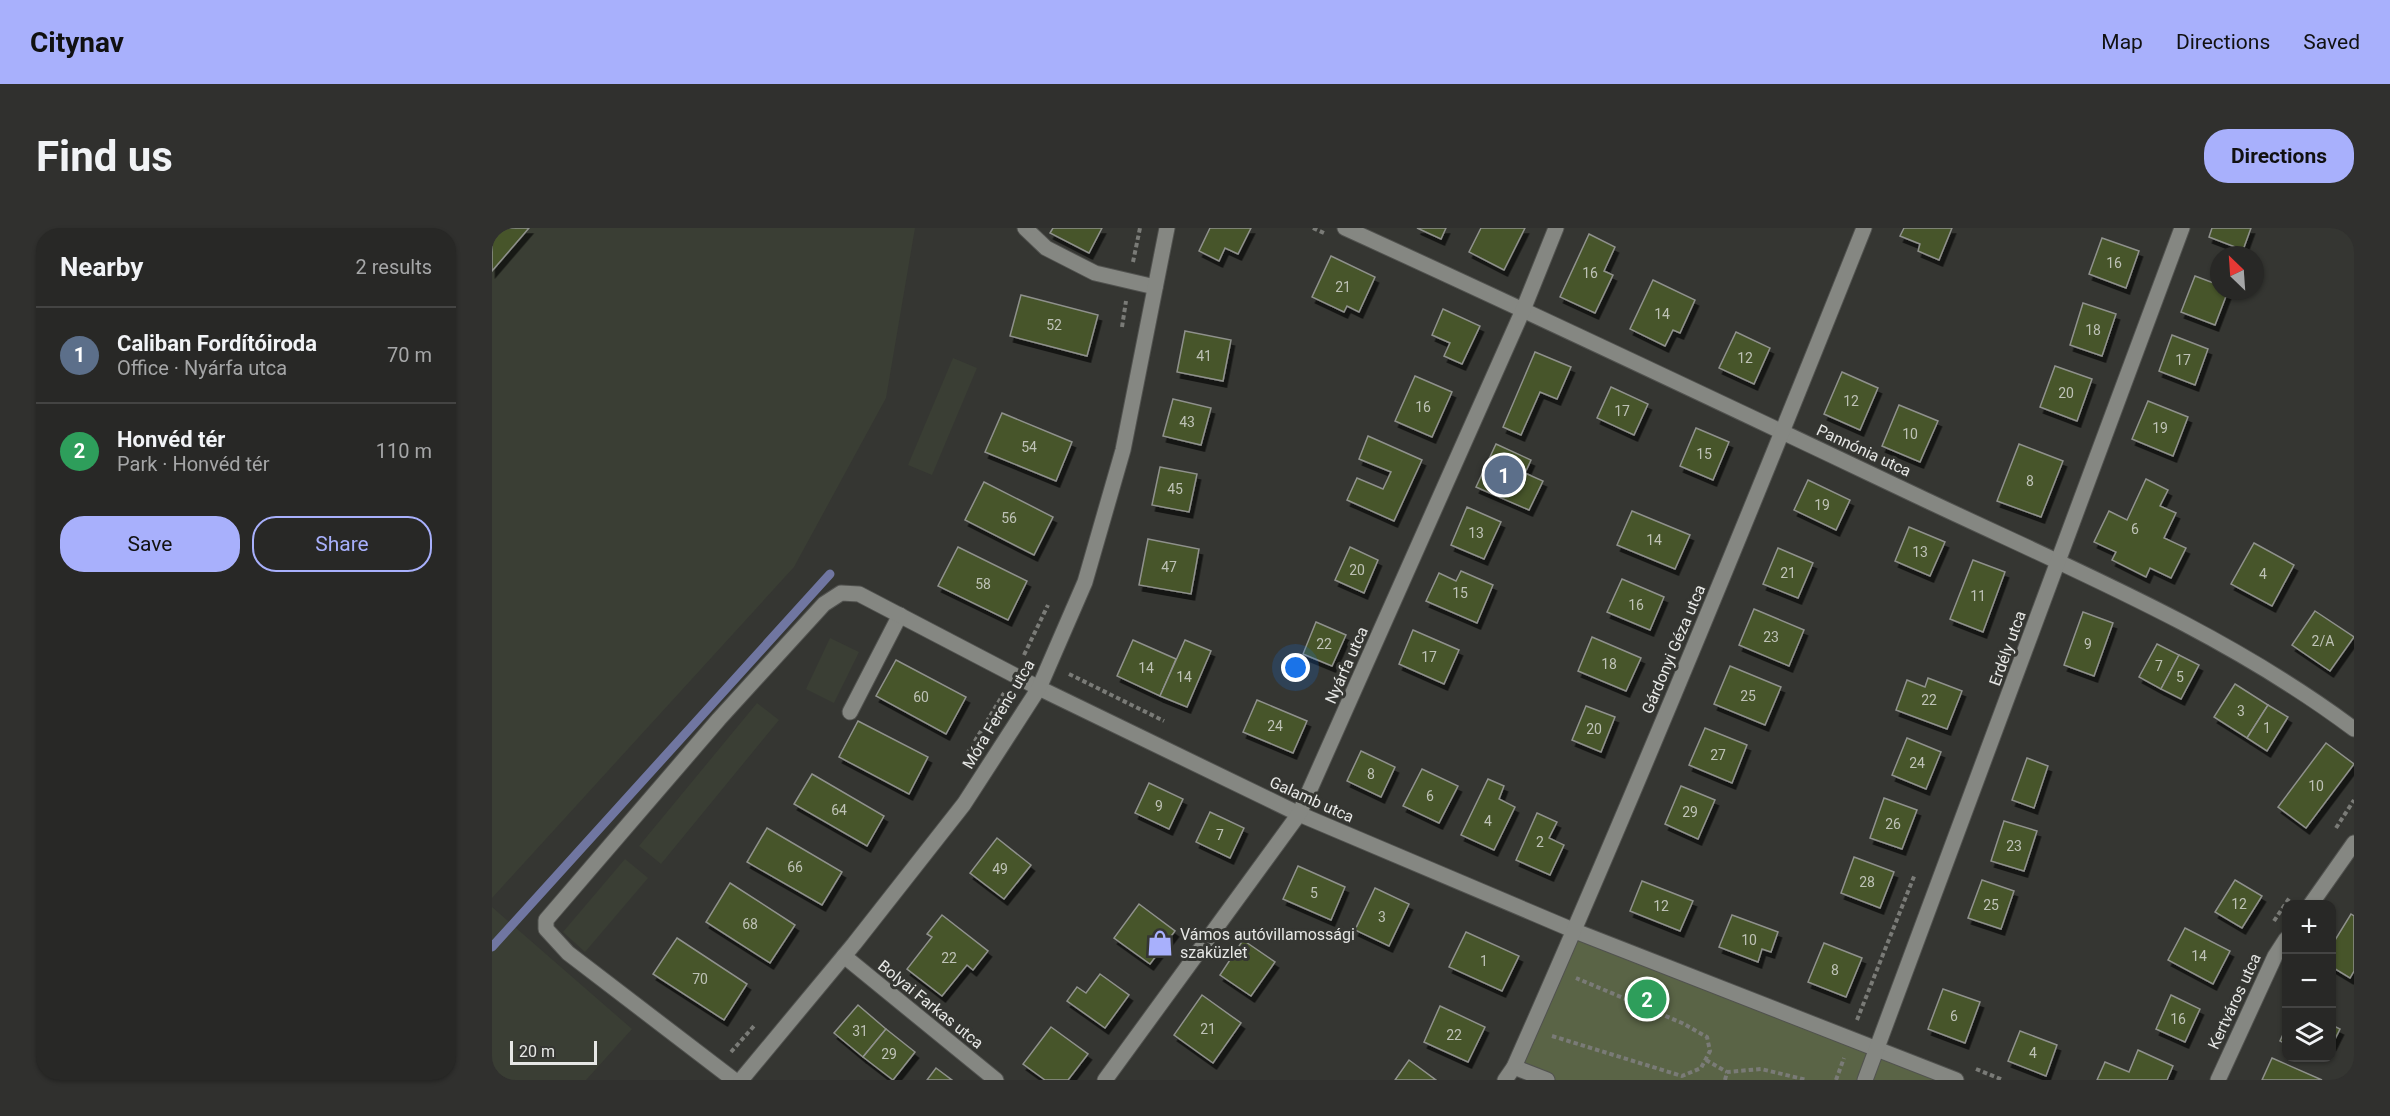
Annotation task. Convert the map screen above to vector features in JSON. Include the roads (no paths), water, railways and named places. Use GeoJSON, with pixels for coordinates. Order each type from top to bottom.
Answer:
{"type":"FeatureCollection","features":[{"type":"Feature","properties":{"kind":"street"},"geometry":{"type":"LineString","coordinates":[[1025,228],[1046,248],[1095,273],[1155,287]]}},
{"type":"Feature","properties":{"kind":"street","name":"Móra Ferenc utca"},"geometry":{"type":"LineString","coordinates":[[741,1080],[844,956],[964,804],[1039,688],[1085,582],[1124,450],[1167,228]]}},
{"type":"Feature","properties":{"kind":"street","name":"Pannónia utca"},"geometry":{"type":"LineString","coordinates":[[1345,228],[1523,309],[2186,625],[2312,697],[2354,729]]}},
{"type":"Feature","properties":{"kind":"street","name":"Nyárfa utca"},"geometry":{"type":"LineString","coordinates":[[1105,1080],[1299,814],[1523,309],[1556,228]]}},
{"type":"Feature","properties":{"kind":"street","name":"Gárdonyi Géza utca"},"geometry":{"type":"LineString","coordinates":[[1505,1080],[1515,1067],[1575,931],[1783,432],[1864,228]]}},
{"type":"Feature","properties":{"kind":"street","name":"Erdély utca"},"geometry":{"type":"LineString","coordinates":[[1865,1080],[2182,228]]}},
{"type":"Feature","properties":{"kind":"street","name":"Galamb utca"},"geometry":{"type":"LineString","coordinates":[[734,1080],[605,984],[568,953],[546,929],[546,920],[719,718],[824,604],[841,593],[859,594],[1039,688],[1299,814],[1575,931],[1956,1080]]}},
{"type":"Feature","properties":{"kind":"street"},"geometry":{"type":"LineString","coordinates":[[850,712],[900,615]]}},
{"type":"Feature","properties":{"kind":"street"},"geometry":{"type":"LineString","coordinates":[[2314,900],[2354,843]]}},
{"type":"Feature","properties":{"kind":"street","name":"Kertváros utca"},"geometry":{"type":"LineString","coordinates":[[2217,1080],[2282,945]]}},
{"type":"Feature","properties":{"kind":"street","name":"Bolyai Farkas utca"},"geometry":{"type":"LineString","coordinates":[[844,956],[996,1080]]}},
{"type":"Feature","properties":{"kind":"street"},"geometry":{"type":"LineString","coordinates":[[1515,1067],[1547,1080]]}},
{"type":"Feature","properties":{"kind":"waterway"},"geometry":{"type":"LineString","coordinates":[[492,947],[830,574]]}},
{"type":"Feature","properties":{"kind":"place","name":"Caliban Fordítóiroda"},"geometry":{"type":"Point","coordinates":[1504,475]}},
{"type":"Feature","properties":{"kind":"place","name":"Vámos autóvillamossági szaküzlet"},"geometry":{"type":"Point","coordinates":[1160,943]}},
{"type":"Feature","properties":{"kind":"place","name":"Honvéd tér"},"geometry":{"type":"Point","coordinates":[1647,999]}}]}
